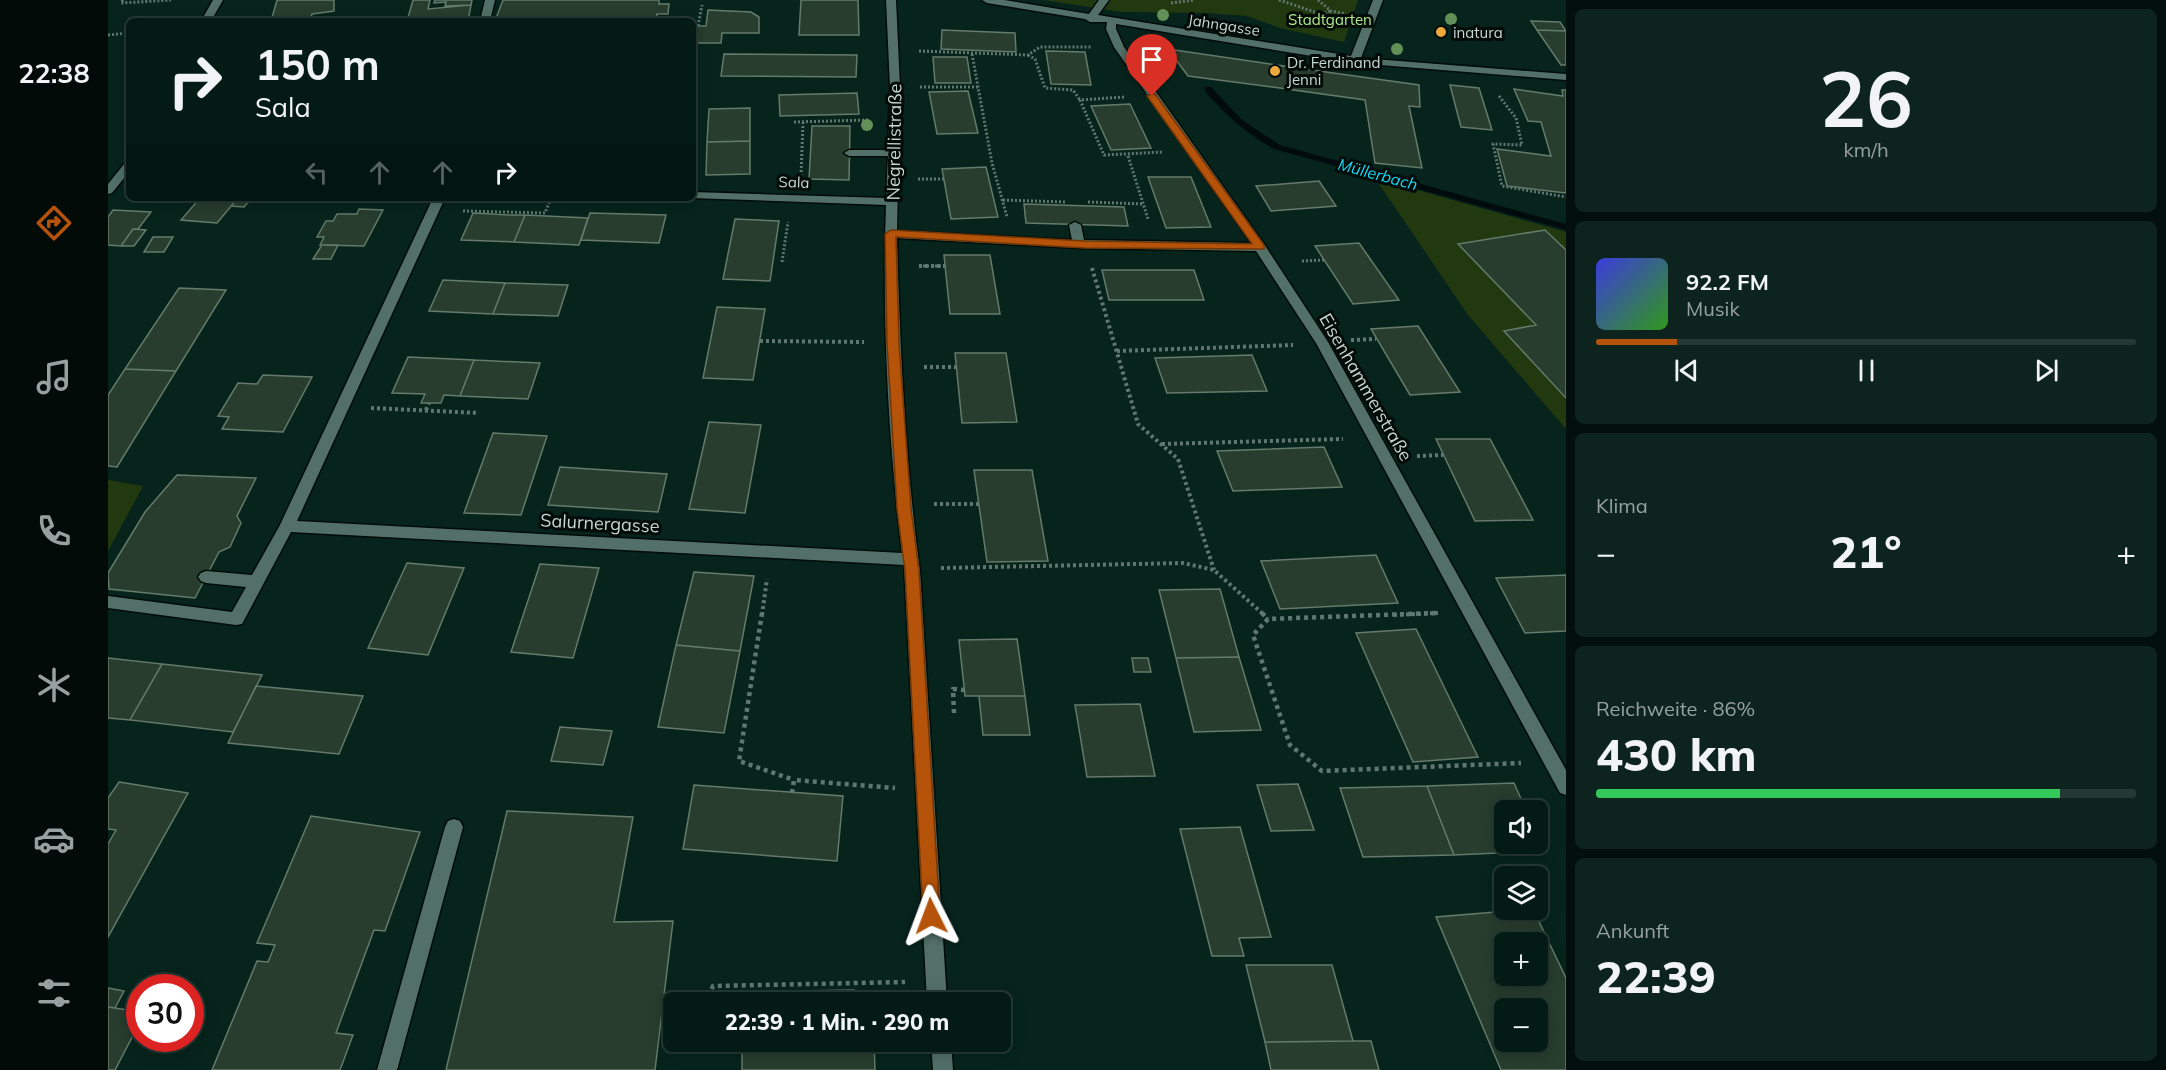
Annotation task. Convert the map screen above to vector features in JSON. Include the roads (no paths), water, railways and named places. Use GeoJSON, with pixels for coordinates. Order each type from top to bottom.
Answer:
{"type":"FeatureCollection","features":[{"type":"Feature","properties":{"kind":"street"},"geometry":{"type":"LineString","coordinates":[[208,18],[218,0]]}},
{"type":"Feature","properties":{"kind":"street"},"geometry":{"type":"LineString","coordinates":[[486,18],[490,0]]}},
{"type":"Feature","properties":{"kind":"street","name":"Negrellistraße"},"geometry":{"type":"LineString","coordinates":[[891,0],[895,87],[891,234],[893,343],[936,992]]}},
{"type":"Feature","properties":{"kind":"street","name":"Jahngasse"},"geometry":{"type":"LineString","coordinates":[[987,0],[1090,19],[1355,60],[1566,77]]}},
{"type":"Feature","properties":{"kind":"street"},"geometry":{"type":"LineString","coordinates":[[1090,19],[1104,0]]}},
{"type":"Feature","properties":{"kind":"street"},"geometry":{"type":"LineString","coordinates":[[1355,60],[1378,0]]}},
{"type":"Feature","properties":{"kind":"street","name":"Eisenhammerstraße"},"geometry":{"type":"LineString","coordinates":[[1112,22],[1111,29],[1119,47],[1260,247],[1322,342],[1566,787]]}},
{"type":"Feature","properties":{"kind":"street"},"geometry":{"type":"LineString","coordinates":[[849,153],[894,153]]}},
{"type":"Feature","properties":{"kind":"street"},"geometry":{"type":"LineString","coordinates":[[108,191],[126,169]]}},
{"type":"Feature","properties":{"kind":"street","name":"Sala"},"geometry":{"type":"LineString","coordinates":[[696,195],[893,202]]}},
{"type":"Feature","properties":{"kind":"street"},"geometry":{"type":"LineString","coordinates":[[108,602],[236,619],[287,526],[438,201]]}},
{"type":"Feature","properties":{"kind":"street"},"geometry":{"type":"LineString","coordinates":[[1075,225],[1082,244]]}},
{"type":"Feature","properties":{"kind":"street"},"geometry":{"type":"LineString","coordinates":[[891,234],[1082,244],[1260,247]]}},
{"type":"Feature","properties":{"kind":"street","name":"Salurnergasse"},"geometry":{"type":"LineString","coordinates":[[287,526],[909,559]]}},
{"type":"Feature","properties":{"kind":"street"},"geometry":{"type":"LineString","coordinates":[[206,577],[256,582]]}},
{"type":"Feature","properties":{"kind":"street"},"geometry":{"type":"LineString","coordinates":[[387,1070],[454,827]]}},
{"type":"Feature","properties":{"kind":"street"},"geometry":{"type":"LineString","coordinates":[[941,1052],[943,1070]]}},
{"type":"Feature","properties":{"kind":"waterway","name":"Müllerbach"},"geometry":{"type":"LineString","coordinates":[[1208,89],[1239,122],[1277,147],[1566,227]]}},
{"type":"Feature","properties":{"kind":"place","name":"inatura"},"geometry":{"type":"Point","coordinates":[1441,32]}},
{"type":"Feature","properties":{"kind":"place","name":"Dr. Ferdinand Jenni"},"geometry":{"type":"Point","coordinates":[1275,71]}},
{"type":"Feature","properties":{"kind":"park label","name":"Stadtgarten"},"geometry":{"type":"Point","coordinates":[1330,19]}}]}
